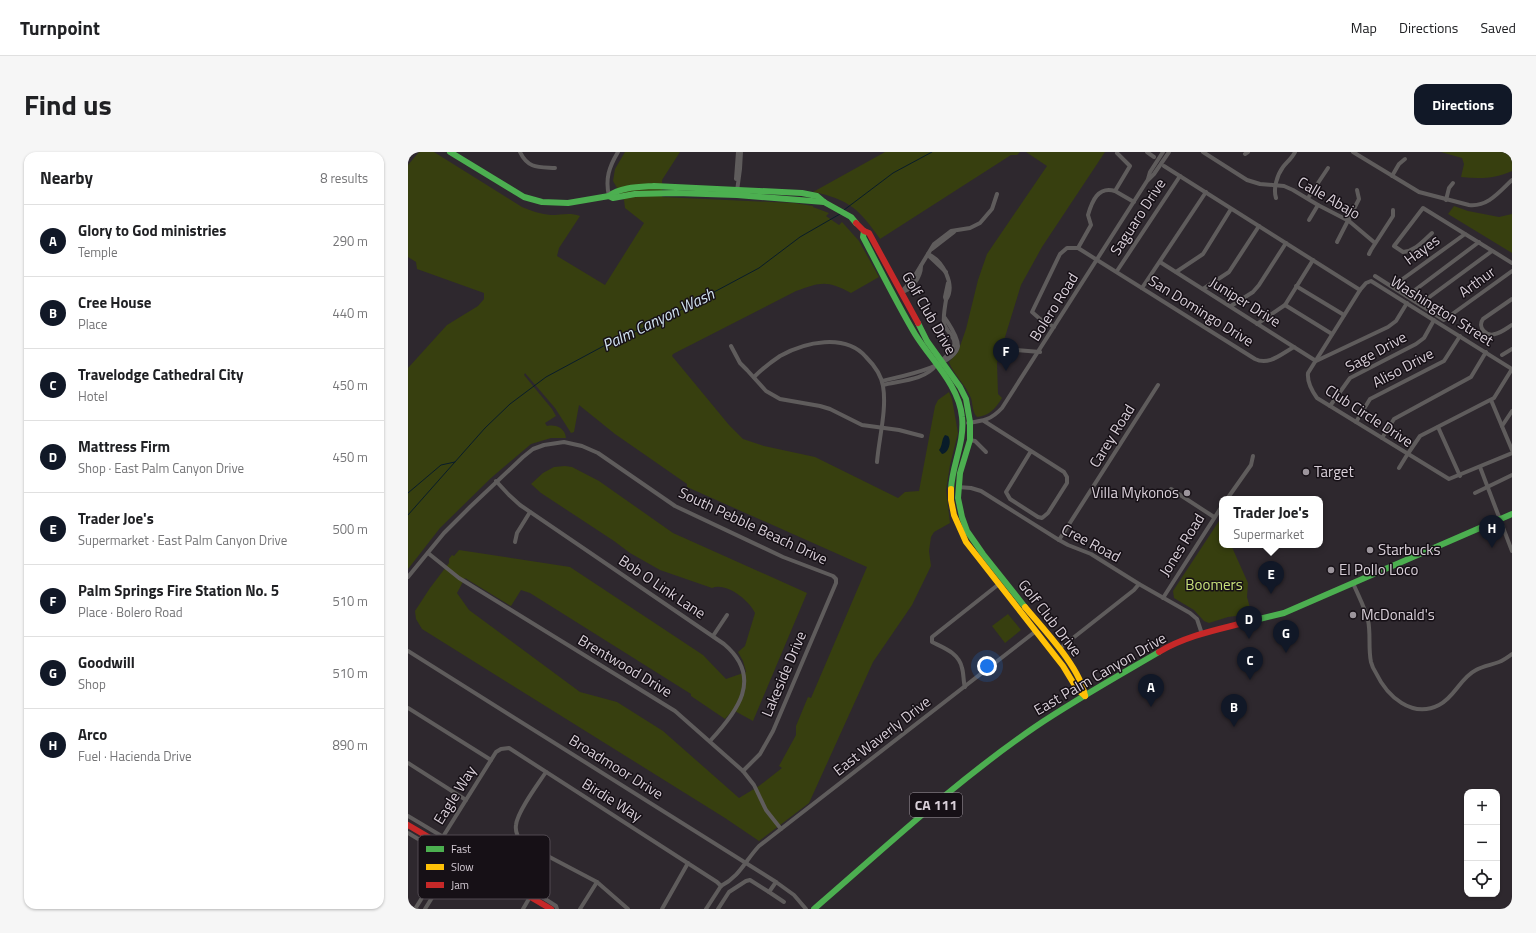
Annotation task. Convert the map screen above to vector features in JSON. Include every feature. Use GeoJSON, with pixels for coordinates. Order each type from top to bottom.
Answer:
{"type":"FeatureCollection","features":[{"type":"Feature","properties":{"kind":"street","name":"Golf Club Drive"},"geometry":{"type":"LineString","coordinates":[[450,152],[513,191],[533,200],[554,204],[583,201],[609,196],[613,198],[646,193],[737,192],[824,202],[851,217],[864,231],[869,233],[960,403],[963,434],[951,485],[954,516],[966,542],[1063,666],[1077,689],[1085,696]]}},
{"type":"Feature","properties":{"kind":"street"},"geometry":{"type":"LineString","coordinates":[[520,152],[526,162],[533,166],[555,168]]}},
{"type":"Feature","properties":{"kind":"street"},"geometry":{"type":"LineString","coordinates":[[609,196],[607,187],[608,174],[612,161],[618,152]]}},
{"type":"Feature","properties":{"kind":"street"},"geometry":{"type":"LineString","coordinates":[[737,192],[736,168],[739,152]]}},
{"type":"Feature","properties":{"kind":"street"},"geometry":{"type":"LineString","coordinates":[[1147,152],[1154,157]]}},
{"type":"Feature","properties":{"kind":"street"},"geometry":{"type":"LineString","coordinates":[[1152,173],[1163,152]]}},
{"type":"Feature","properties":{"kind":"street"},"geometry":{"type":"LineString","coordinates":[[1152,173],[1169,152]]}},
{"type":"Feature","properties":{"kind":"street","name":"Calle Abajo"},"geometry":{"type":"LineString","coordinates":[[1203,152],[1248,180],[1260,184],[1284,186],[1308,198],[1318,205],[1349,221],[1375,243]]}},
{"type":"Feature","properties":{"kind":"street"},"geometry":{"type":"LineString","coordinates":[[1276,198],[1276,185],[1279,174],[1295,152]]}},
{"type":"Feature","properties":{"kind":"street"},"geometry":{"type":"LineString","coordinates":[[1353,152],[1419,192],[1469,205],[1476,206],[1484,204],[1492,199],[1512,180]]}},
{"type":"Feature","properties":{"kind":"street"},"geometry":{"type":"LineString","coordinates":[[1115,191],[1130,166],[1117,153]]}},
{"type":"Feature","properties":{"kind":"street"},"geometry":{"type":"LineString","coordinates":[[1392,176],[1399,164],[1406,159]]}},
{"type":"Feature","properties":{"kind":"street"},"geometry":{"type":"LineString","coordinates":[[1164,166],[1360,290]]}},
{"type":"Feature","properties":{"kind":"street"},"geometry":{"type":"LineString","coordinates":[[1308,198],[1328,168]]}},
{"type":"Feature","properties":{"kind":"street","name":"Bolero Road"},"geometry":{"type":"LineString","coordinates":[[963,423],[984,421],[997,414],[1002,408],[1040,352],[1054,327],[1152,173]]}},
{"type":"Feature","properties":{"kind":"street","name":"Saguaro Drive"},"geometry":{"type":"LineString","coordinates":[[1117,272],[1180,176]]}},
{"type":"Feature","properties":{"kind":"street"},"geometry":{"type":"LineString","coordinates":[[1446,200],[1449,188],[1453,182]]}},
{"type":"Feature","properties":{"kind":"street"},"geometry":{"type":"LineString","coordinates":[[1054,327],[1032,312],[1060,254],[1067,248],[1078,248],[1091,225],[1088,215],[1100,192],[1106,189],[1115,191],[1134,202]]}},
{"type":"Feature","properties":{"kind":"street"},"geometry":{"type":"LineString","coordinates":[[1337,242],[1359,199],[1357,190]]}},
{"type":"Feature","properties":{"kind":"street"},"geometry":{"type":"LineString","coordinates":[[1142,288],[1206,192]]}},
{"type":"Feature","properties":{"kind":"street"},"geometry":{"type":"LineString","coordinates":[[901,292],[905,292],[914,284],[920,273],[921,266],[934,244],[941,237],[951,231],[954,232],[975,226],[985,219],[992,209],[997,194]]}},
{"type":"Feature","properties":{"kind":"street"},"geometry":{"type":"LineString","coordinates":[[1309,220],[1318,205]]}},
{"type":"Feature","properties":{"kind":"street"},"geometry":{"type":"LineString","coordinates":[[1432,233],[1416,248],[1408,252],[1403,252],[1394,246],[1423,208],[1512,263]]}},
{"type":"Feature","properties":{"kind":"street"},"geometry":{"type":"LineString","coordinates":[[1176,272],[1203,254],[1232,209]]}},
{"type":"Feature","properties":{"kind":"street"},"geometry":{"type":"LineString","coordinates":[[1369,254],[1393,216],[1393,210]]}},
{"type":"Feature","properties":{"kind":"street"},"geometry":{"type":"LineString","coordinates":[[1203,289],[1229,272],[1258,226]]}},
{"type":"Feature","properties":{"kind":"street","name":"Golf Club Drive"},"geometry":{"type":"LineString","coordinates":[[864,231],[863,237],[924,348],[960,387],[966,399],[970,422],[970,440],[960,472],[958,487],[959,507],[971,537],[1072,666],[1083,685],[1085,696]]}},
{"type":"Feature","properties":{"kind":"street","name":"Hayes"},"geometry":{"type":"LineString","coordinates":[[1393,286],[1465,234]]}},
{"type":"Feature","properties":{"kind":"street"},"geometry":{"type":"LineString","coordinates":[[1407,296],[1479,242]]}},
{"type":"Feature","properties":{"kind":"street"},"geometry":{"type":"LineString","coordinates":[[1230,306],[1252,292],[1259,285],[1286,244]]}},
{"type":"Feature","properties":{"kind":"street","name":"San Domingo Drive"},"geometry":{"type":"LineString","coordinates":[[1078,248],[1262,362],[1268,362],[1294,347]]}},
{"type":"Feature","properties":{"kind":"street"},"geometry":{"type":"LineString","coordinates":[[1420,304],[1492,251]]}},
{"type":"Feature","properties":{"kind":"street"},"geometry":{"type":"LineString","coordinates":[[882,383],[919,377],[933,370],[939,363],[946,360],[953,354],[958,345],[955,335],[945,318],[946,300],[950,286],[946,270],[933,256],[928,254]]}},
{"type":"Feature","properties":{"kind":"street"},"geometry":{"type":"LineString","coordinates":[[1257,324],[1285,305],[1313,260]]}},
{"type":"Feature","properties":{"kind":"street","name":"Juniper Drive"},"geometry":{"type":"LineString","coordinates":[[1160,262],[1316,361]]}},
{"type":"Feature","properties":{"kind":"street","name":"Arthur"},"geometry":{"type":"LineString","coordinates":[[1375,276],[1393,286],[1444,320],[1512,271]]}},
{"type":"Feature","properties":{"kind":"street","name":"Washington Street"},"geometry":{"type":"LineString","coordinates":[[1360,290],[1366,283],[1371,281],[1512,369]]}},
{"type":"Feature","properties":{"kind":"street"},"geometry":{"type":"LineString","coordinates":[[1296,286],[1344,315]]}},
{"type":"Feature","properties":{"kind":"street","name":"Club Circle Drive"},"geometry":{"type":"LineString","coordinates":[[1360,290],[1308,372],[1308,378],[1313,393],[1317,398],[1448,479],[1460,476],[1512,453]]}},
{"type":"Feature","properties":{"kind":"street"},"geometry":{"type":"LineString","coordinates":[[1512,299],[1481,322],[1482,330],[1491,335],[1496,334],[1512,325]]}},
{"type":"Feature","properties":{"kind":"street"},"geometry":{"type":"LineString","coordinates":[[1316,361],[1388,327],[1396,321],[1407,303]]}},
{"type":"Feature","properties":{"kind":"street"},"geometry":{"type":"LineString","coordinates":[[1285,305],[1332,334]]}},
{"type":"Feature","properties":{"kind":"street","name":"Sage Drive"},"geometry":{"type":"LineString","coordinates":[[1330,406],[1350,378],[1416,344],[1424,338],[1434,320]]}},
{"type":"Feature","properties":{"kind":"street","name":"Aliso Drive"},"geometry":{"type":"LineString","coordinates":[[1356,422],[1370,399],[1444,361],[1460,336]]}},
{"type":"Feature","properties":{"kind":"street"},"geometry":{"type":"LineString","coordinates":[[754,377],[768,365],[787,353],[816,343],[841,343],[856,348],[872,363],[882,383],[884,407],[880,428],[877,462]]}},
{"type":"Feature","properties":{"kind":"street"},"geometry":{"type":"LineString","coordinates":[[731,346],[740,363],[766,391],[780,399],[830,409],[862,425],[922,436]]}},
{"type":"Feature","properties":{"kind":"street"},"geometry":{"type":"LineString","coordinates":[[1502,355],[1512,349]]}},
{"type":"Feature","properties":{"kind":"street"},"geometry":{"type":"LineString","coordinates":[[1016,350],[1040,352]]}},
{"type":"Feature","properties":{"kind":"street"},"geometry":{"type":"LineString","coordinates":[[1382,438],[1394,419],[1471,377],[1486,352]]}},
{"type":"Feature","properties":{"kind":"street"},"geometry":{"type":"LineString","coordinates":[[1400,468],[1407,454],[1420,436],[1494,398],[1512,369]]}},
{"type":"Feature","properties":{"kind":"street","name":"Carey Road"},"geometry":{"type":"LineString","coordinates":[[1059,540],[1158,385]]}},
{"type":"Feature","properties":{"kind":"street"},"geometry":{"type":"LineString","coordinates":[[1490,400],[1512,450]]}},
{"type":"Feature","properties":{"kind":"street"},"geometry":{"type":"LineString","coordinates":[[1502,426],[1512,411]]}},
{"type":"Feature","properties":{"kind":"street"},"geometry":{"type":"LineString","coordinates":[[984,421],[1064,472],[1068,478],[1067,483],[1052,507],[1042,518],[1010,499],[1006,492],[1031,452]]}},
{"type":"Feature","properties":{"kind":"street"},"geometry":{"type":"LineString","coordinates":[[1438,427],[1460,476]]}},
{"type":"Feature","properties":{"kind":"street"},"geometry":{"type":"LineString","coordinates":[[970,440],[975,442],[986,452]]}},
{"type":"Feature","properties":{"kind":"street","name":"South Pebble Beach Drive"},"geometry":{"type":"LineString","coordinates":[[408,577],[464,512],[496,481],[533,449],[555,443],[572,444],[591,449],[675,506],[783,557],[833,576],[836,579]]}},
{"type":"Feature","properties":{"kind":"street"},"geometry":{"type":"LineString","coordinates":[[1229,496],[1251,465],[1253,456]]}},
{"type":"Feature","properties":{"kind":"street"},"geometry":{"type":"LineString","coordinates":[[1480,467],[1512,551]]}},
{"type":"Feature","properties":{"kind":"street"},"geometry":{"type":"LineString","coordinates":[[1475,493],[1512,475]]}},
{"type":"Feature","properties":{"kind":"street","name":"Bob O Link Lane"},"geometry":{"type":"LineString","coordinates":[[496,481],[509,496],[530,512],[713,636],[735,654],[741,665],[744,677],[742,694],[736,710],[710,741]]}},
{"type":"Feature","properties":{"kind":"street","name":"Cree Road"},"geometry":{"type":"LineString","coordinates":[[958,487],[971,488],[981,491],[1059,540],[1091,554],[1196,619],[1202,634]]}},
{"type":"Feature","properties":{"kind":"street"},"geometry":{"type":"LineString","coordinates":[[1171,488],[1214,517]]}},
{"type":"Feature","properties":{"kind":"street","name":"Jones Road"},"geometry":{"type":"LineString","coordinates":[[1163,598],[1219,510]]}},
{"type":"Feature","properties":{"kind":"street"},"geometry":{"type":"LineString","coordinates":[[515,542],[517,532],[530,512]]}},
{"type":"Feature","properties":{"kind":"street","name":"East Palm Canyon Drive"},"geometry":{"type":"LineString","coordinates":[[814,909],[985,764],[1035,727],[1167,647],[1202,634],[1284,613],[1512,514]]}},
{"type":"Feature","properties":{"kind":"street","name":"Brentwood Drive"},"geometry":{"type":"LineString","coordinates":[[428,553],[459,578],[675,711],[743,771],[754,786],[766,810],[781,829]]}},
{"type":"Feature","properties":{"kind":"street","name":"Lakeside Drive"},"geometry":{"type":"LineString","coordinates":[[743,771],[760,754],[773,731],[836,579]]}},
{"type":"Feature","properties":{"kind":"street"},"geometry":{"type":"LineString","coordinates":[[1353,583],[1368,620],[1371,664],[1381,684],[1396,700],[1406,705],[1417,709],[1428,709],[1440,705],[1450,697],[1463,679],[1476,670],[1500,661],[1512,654]]}},
{"type":"Feature","properties":{"kind":"street"},"geometry":{"type":"LineString","coordinates":[[965,687],[960,661],[950,651],[932,642],[932,637],[999,584]]}},
{"type":"Feature","properties":{"kind":"street"},"geometry":{"type":"LineString","coordinates":[[1058,649],[1130,593],[1139,584]]}},
{"type":"Feature","properties":{"kind":"street"},"geometry":{"type":"LineString","coordinates":[[713,636],[727,615]]}},
{"type":"Feature","properties":{"kind":"street","name":"East Waverly Drive"},"geometry":{"type":"LineString","coordinates":[[720,886],[738,875],[759,846],[1036,631]]}},
{"type":"Feature","properties":{"kind":"street","name":"Broadmoor Drive"},"geometry":{"type":"LineString","coordinates":[[408,651],[776,882],[794,895],[806,909]]}},
{"type":"Feature","properties":{"kind":"street"},"geometry":{"type":"LineString","coordinates":[[408,708],[491,760]]}},
{"type":"Feature","properties":{"kind":"street","name":"Birdie Way"},"geometry":{"type":"LineString","coordinates":[[491,760],[496,752],[501,749],[509,748],[688,863],[717,882],[720,886]]}},
{"type":"Feature","properties":{"kind":"street","name":"Eagle Way"},"geometry":{"type":"LineString","coordinates":[[444,835],[491,760]]}},
{"type":"Feature","properties":{"kind":"street"},"geometry":{"type":"LineString","coordinates":[[408,763],[466,800]]}},
{"type":"Feature","properties":{"kind":"street"},"geometry":{"type":"LineString","coordinates":[[517,835],[516,831],[518,818],[546,772]]}},
{"type":"Feature","properties":{"kind":"street"},"geometry":{"type":"LineString","coordinates":[[408,816],[437,835]]}},
{"type":"Feature","properties":{"kind":"street"},"geometry":{"type":"LineString","coordinates":[[408,825],[424,835]]}},
{"type":"Feature","properties":{"kind":"street"},"geometry":{"type":"LineString","coordinates":[[408,833],[418,840]]}},
{"type":"Feature","properties":{"kind":"street"},"geometry":{"type":"LineString","coordinates":[[550,857],[597,882],[628,909]]}},
{"type":"Feature","properties":{"kind":"street"},"geometry":{"type":"LineString","coordinates":[[662,909],[688,863]]}},
{"type":"Feature","properties":{"kind":"street"},"geometry":{"type":"LineString","coordinates":[[718,909],[729,892],[748,880],[784,902]]}},
{"type":"Feature","properties":{"kind":"street"},"geometry":{"type":"LineString","coordinates":[[580,909],[597,882]]}},
{"type":"Feature","properties":{"kind":"street"},"geometry":{"type":"LineString","coordinates":[[769,892],[776,882]]}},
{"type":"Feature","properties":{"kind":"street"},"geometry":{"type":"LineString","coordinates":[[706,909],[720,886]]}},
{"type":"Feature","properties":{"kind":"street"},"geometry":{"type":"LineString","coordinates":[[415,909],[421,899]]}},
{"type":"Feature","properties":{"kind":"street"},"geometry":{"type":"LineString","coordinates":[[425,909],[431,899]]}},
{"type":"Feature","properties":{"kind":"street"},"geometry":{"type":"LineString","coordinates":[[523,909],[529,899]]}},
{"type":"Feature","properties":{"kind":"street"},"geometry":{"type":"LineString","coordinates":[[534,899],[551,909]]}},
{"type":"Feature","properties":{"kind":"street"},"geometry":{"type":"LineString","coordinates":[[545,899],[556,906],[557,909]]}},
{"type":"Feature","properties":{"kind":"green space"},"geometry":{"type":"Polygon","coordinates":[[[419,152],[434,152],[522,207],[547,215],[569,214],[580,216],[559,248],[557,256],[605,285],[644,223],[625,208],[624,200],[613,181],[615,169],[625,152],[680,152],[662,180],[662,197],[794,203],[813,206],[829,213],[826,216],[839,225],[842,222],[859,241],[879,277],[851,293],[830,284],[818,284],[796,291],[673,354],[672,356],[729,425],[743,439],[764,446],[815,457],[898,498],[905,492],[919,491],[935,406],[938,400],[949,392],[952,399],[958,433],[950,465],[946,490],[950,523],[934,532],[931,537],[929,551],[931,566],[912,605],[873,662],[809,803],[759,841],[725,818],[422,629],[416,619],[415,611],[449,563],[449,559],[459,550],[570,567],[703,655],[726,679],[746,672],[743,661],[738,652],[745,646],[755,613],[748,603],[730,590],[718,587],[712,588],[660,570],[630,553],[541,493],[531,484],[543,473],[554,467],[565,466],[572,467],[599,481],[673,533],[807,593],[753,721],[733,710],[725,719],[691,696],[691,694],[530,593],[521,590],[511,606],[465,578],[457,593],[469,610],[580,692],[617,702],[663,731],[739,798],[759,786],[782,768],[779,766],[796,735],[796,726],[808,697],[811,698],[867,567],[687,487],[687,484],[615,434],[579,405],[574,432],[571,433],[555,408],[525,373],[524,375],[556,416],[545,423],[547,426],[557,426],[562,429],[566,438],[551,438],[531,444],[491,478],[440,528],[408,569],[408,368],[447,325],[478,306],[484,299],[484,293],[417,269],[416,262],[408,257],[408,165],[419,152]]]}},
{"type":"Feature","properties":{"kind":"green space"},"geometry":{"type":"Polygon","coordinates":[[[885,152],[1020,152],[1017,155],[1011,155],[880,239],[860,213],[845,202],[813,192],[885,152]]]}},
{"type":"Feature","properties":{"kind":"green space"},"geometry":{"type":"Polygon","coordinates":[[[1026,152],[1105,152],[1042,247],[1021,285],[997,363],[998,394],[1002,398],[992,411],[977,417],[974,413],[969,393],[953,371],[949,362],[958,352],[966,329],[978,280],[987,254],[1047,166],[1026,152]]]}},
{"type":"Feature","properties":{"kind":"green space"},"geometry":{"type":"Polygon","coordinates":[[[1441,152],[1512,152],[1512,171],[1499,176],[1487,178],[1461,177],[1464,164],[1462,158],[1441,152]]]}},
{"type":"Feature","properties":{"kind":"green space"},"geometry":{"type":"Polygon","coordinates":[[[1454,206],[1468,211],[1499,217],[1512,214],[1512,253],[1448,214],[1454,206]]]}},
{"type":"Feature","properties":{"kind":"green space","name":"Boomers"},"geometry":{"type":"Polygon","coordinates":[[[1219,521],[1219,548],[1232,548],[1248,583],[1247,597],[1250,608],[1247,613],[1209,623],[1204,621],[1194,610],[1174,598],[1173,591],[1219,521]]]}},
{"type":"Feature","properties":{"kind":"green space"},"geometry":{"type":"Polygon","coordinates":[[[1008,614],[1021,630],[1005,643],[992,626],[1008,614]]]}},
{"type":"Feature","properties":{"kind":"water"},"geometry":{"type":"Polygon","coordinates":[[[945,435],[948,436],[950,444],[948,449],[942,454],[939,450],[945,435]]]}},
{"type":"Feature","properties":{"kind":"waterway","name":"Palm Canyon Wash"},"geometry":{"type":"LineString","coordinates":[[844,210],[893,173],[932,152]]}},
{"type":"Feature","properties":{"kind":"waterway","name":"Palm Canyon Wash"},"geometry":{"type":"LineString","coordinates":[[408,515],[485,428],[510,404],[546,377],[611,342],[658,322],[759,268],[800,237],[840,214]]}},
{"type":"Feature","properties":{"kind":"waterway"},"geometry":{"type":"LineString","coordinates":[[408,493],[441,465],[455,462]]}},
{"type":"Feature","properties":{"kind":"traffic: fast"},"geometry":{"type":"LineString","coordinates":[[450,152],[524,197],[542,202],[568,203],[609,196],[624,189],[654,186],[802,193],[817,196],[824,202],[851,217],[856,223]]}},
{"type":"Feature","properties":{"kind":"traffic: fast"},"geometry":{"type":"LineString","coordinates":[[609,196],[613,198],[635,194],[676,193],[737,195],[824,202]]}},
{"type":"Feature","properties":{"kind":"traffic: fast"},"geometry":{"type":"LineString","coordinates":[[864,231],[863,237],[901,310],[921,344],[950,384],[960,405],[962,435],[951,489]]}},
{"type":"Feature","properties":{"kind":"traffic: fast"},"geometry":{"type":"LineString","coordinates":[[918,323],[927,341],[960,387],[966,399],[970,422],[970,440],[960,473],[958,498],[967,531],[983,554],[1025,607]]}},
{"type":"Feature","properties":{"kind":"traffic: fast"},"geometry":{"type":"LineString","coordinates":[[1251,621],[1284,613],[1512,514]]}},
{"type":"Feature","properties":{"kind":"traffic: fast"},"geometry":{"type":"LineString","coordinates":[[814,909],[949,792],[1006,748],[1065,707],[1159,652]]}},
{"type":"Feature","properties":{"kind":"traffic: slow"},"geometry":{"type":"LineString","coordinates":[[951,489],[951,500],[954,515],[966,542],[1063,666],[1077,689],[1085,696]]}},
{"type":"Feature","properties":{"kind":"traffic: slow"},"geometry":{"type":"LineString","coordinates":[[1025,607],[1069,661],[1082,685],[1085,696]]}},
{"type":"Feature","properties":{"kind":"traffic: jam"},"geometry":{"type":"LineString","coordinates":[[856,223],[864,231],[869,233],[918,323]]}},
{"type":"Feature","properties":{"kind":"traffic: jam"},"geometry":{"type":"LineString","coordinates":[[1159,652],[1181,641],[1251,621]]}},
{"type":"Feature","properties":{"kind":"traffic: jam"},"geometry":{"type":"LineString","coordinates":[[408,825],[425,835]]}},
{"type":"Feature","properties":{"kind":"traffic: jam"},"geometry":{"type":"LineString","coordinates":[[534,899],[551,909]]}},
{"type":"Feature","properties":{"kind":"place","name":"Palm Springs Fire Station No. 5"},"geometry":{"type":"Point","coordinates":[1006,371]}},
{"type":"Feature","properties":{"kind":"place","name":"Target"},"geometry":{"type":"Point","coordinates":[1306,472]}},
{"type":"Feature","properties":{"kind":"place","name":"Villa Mykonos"},"geometry":{"type":"Point","coordinates":[1187,493]}},
{"type":"Feature","properties":{"kind":"place","name":"Arco"},"geometry":{"type":"Point","coordinates":[1492,548]}},
{"type":"Feature","properties":{"kind":"place","name":"Starbucks"},"geometry":{"type":"Point","coordinates":[1370,550]}},
{"type":"Feature","properties":{"kind":"place","name":"El Pollo Loco"},"geometry":{"type":"Point","coordinates":[1331,570]}},
{"type":"Feature","properties":{"kind":"place","name":"Trader Joe's"},"geometry":{"type":"Point","coordinates":[1271,594]}},
{"type":"Feature","properties":{"kind":"place","name":"McDonald's"},"geometry":{"type":"Point","coordinates":[1353,615]}},
{"type":"Feature","properties":{"kind":"place","name":"Mattress Firm"},"geometry":{"type":"Point","coordinates":[1249,639]}},
{"type":"Feature","properties":{"kind":"place","name":"Goodwill"},"geometry":{"type":"Point","coordinates":[1286,653]}},
{"type":"Feature","properties":{"kind":"place","name":"Travelodge Cathedral City"},"geometry":{"type":"Point","coordinates":[1250,680]}},
{"type":"Feature","properties":{"kind":"place","name":"Glory to God ministries"},"geometry":{"type":"Point","coordinates":[1151,707]}},
{"type":"Feature","properties":{"kind":"place","name":"Cree House"},"geometry":{"type":"Point","coordinates":[1234,727]}}]}
